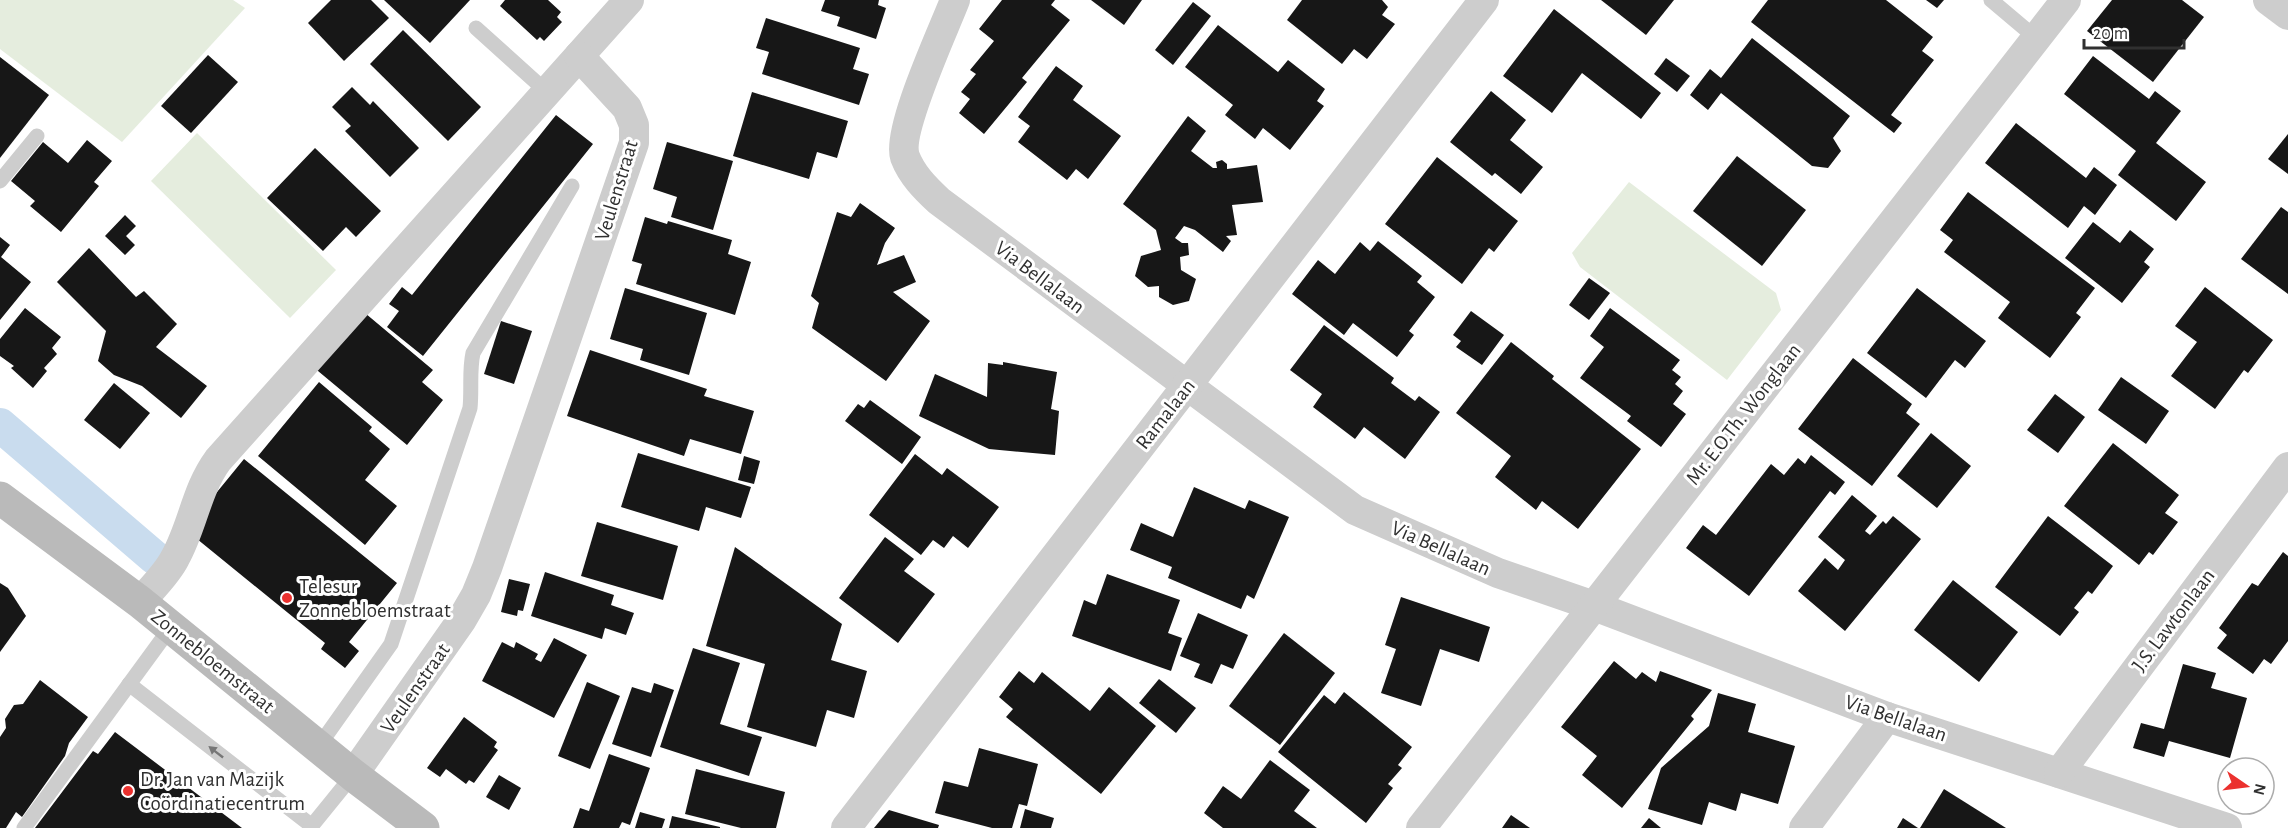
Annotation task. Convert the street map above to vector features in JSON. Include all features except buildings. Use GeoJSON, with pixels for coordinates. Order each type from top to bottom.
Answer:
{"type":"FeatureCollection","features":[{"type":"Feature","properties":{"kind":"street"},"geometry":{"type":"LineString","coordinates":[[140,602],[174,561],[203,484],[218,460],[629,0]]}},
{"type":"Feature","properties":{"kind":"street","name":"Via Bellalaan"},"geometry":{"type":"LineString","coordinates":[[956,0],[907,124],[904,155],[917,180],[939,201],[1355,510],[1498,573],[1594,606],[1887,717],[2227,828]]}},
{"type":"Feature","properties":{"kind":"street","name":"Ramalaan"},"geometry":{"type":"LineString","coordinates":[[846,828],[1484,0]]}},
{"type":"Feature","properties":{"kind":"street","name":"Mr. E.O.Th. Wonglaan"},"geometry":{"type":"LineString","coordinates":[[1421,828],[2066,0]]}},
{"type":"Feature","properties":{"kind":"street"},"geometry":{"type":"LineString","coordinates":[[2268,0],[2288,15]]}},
{"type":"Feature","properties":{"kind":"street","name":"Veulenstraat"},"geometry":{"type":"LineString","coordinates":[[353,775],[461,621],[476,595],[634,143],[634,125],[627,108],[579,56]]}},
{"type":"Feature","properties":{"kind":"street","name":"J.S. Lawtonlaan"},"geometry":{"type":"LineString","coordinates":[[2059,773],[2288,467]]}},
{"type":"Feature","properties":{"kind":"street","name":"Zonnebloemstraat"},"geometry":{"type":"LineString","coordinates":[[0,498],[140,602],[318,747],[422,828]]}},
{"type":"Feature","properties":{"kind":"street"},"geometry":{"type":"LineString","coordinates":[[1804,828],[1887,717]]}},
{"type":"Feature","properties":{"kind":"lane"},"geometry":{"type":"LineString","coordinates":[[1991,0],[2036,38]]}},
{"type":"Feature","properties":{"kind":"lane"},"geometry":{"type":"LineString","coordinates":[[476,28],[547,92]]}},
{"type":"Feature","properties":{"kind":"lane"},"geometry":{"type":"LineString","coordinates":[[0,181],[37,136]]}},
{"type":"Feature","properties":{"kind":"lane"},"geometry":{"type":"LineString","coordinates":[[318,747],[391,644],[470,408],[472,386],[470,364],[473,353],[572,186]]}},
{"type":"Feature","properties":{"kind":"lane"},"geometry":{"type":"LineString","coordinates":[[24,828],[171,627]]}},
{"type":"Feature","properties":{"kind":"lane"},"geometry":{"type":"LineString","coordinates":[[129,684],[311,827],[353,775]]}},
{"type":"Feature","properties":{"kind":"green space"},"geometry":{"type":"Polygon","coordinates":[[[0,0],[233,0],[245,8],[122,142],[0,49],[0,0]]]}},
{"type":"Feature","properties":{"kind":"green space"},"geometry":{"type":"Polygon","coordinates":[[[197,133],[336,270],[290,318],[151,181],[197,133]]]}},
{"type":"Feature","properties":{"kind":"green space"},"geometry":{"type":"Polygon","coordinates":[[[1629,182],[1776,293],[1781,310],[1727,380],[1580,267],[1572,253],[1629,182]]]}},
{"type":"Feature","properties":{"kind":"waterway"},"geometry":{"type":"LineString","coordinates":[[0,425],[154,557]]}},
{"type":"Feature","properties":{"kind":"place","name":"Telesur Zonnebloemstraat"},"geometry":{"type":"Point","coordinates":[287,598]}},
{"type":"Feature","properties":{"kind":"place","name":"Dr. Jan van Mazijk Coördinatiecentrum"},"geometry":{"type":"Point","coordinates":[128,791]}}]}
